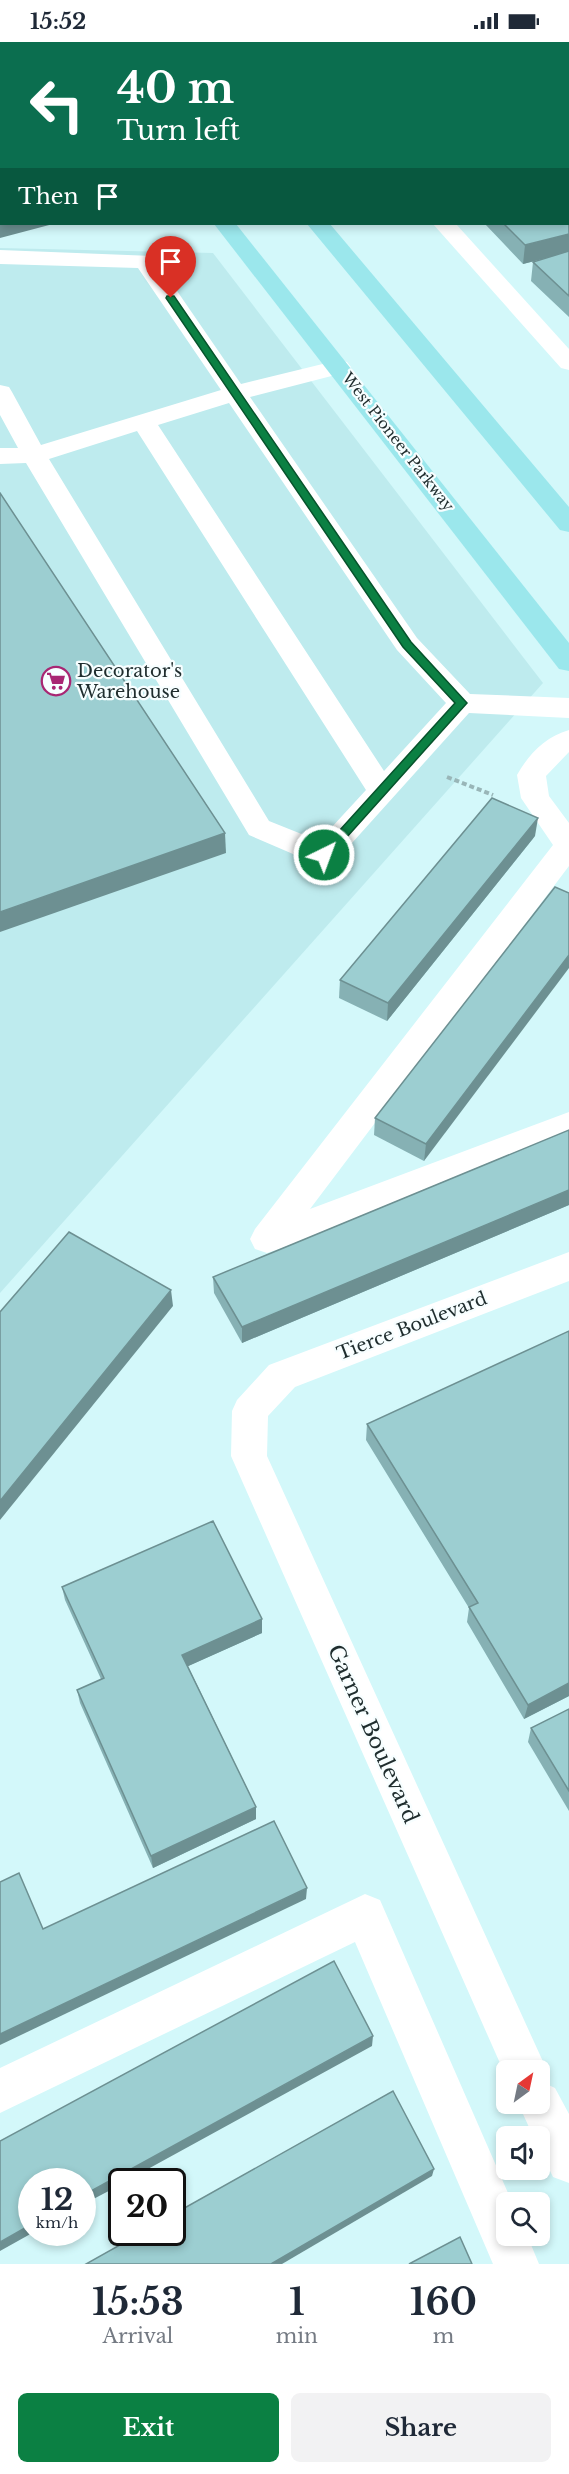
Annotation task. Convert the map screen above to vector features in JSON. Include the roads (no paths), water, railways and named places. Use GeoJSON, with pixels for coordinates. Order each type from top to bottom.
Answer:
{"type":"FeatureCollection","features":[{"type":"Feature","properties":{"kind":"main road","name":"West Pioneer Parkway"},"geometry":{"type":"LineString","coordinates":[[226,225],[569,662]]}},
{"type":"Feature","properties":{"kind":"main road"},"geometry":{"type":"LineString","coordinates":[[319,225],[568,522]]}},
{"type":"Feature","properties":{"kind":"street"},"geometry":{"type":"LineString","coordinates":[[445,225],[569,363]]}},
{"type":"Feature","properties":{"kind":"street"},"geometry":{"type":"LineString","coordinates":[[0,256],[145,261],[407,644],[462,703],[569,708]]}},
{"type":"Feature","properties":{"kind":"street"},"geometry":{"type":"LineString","coordinates":[[0,456],[34,455],[235,393],[339,367]]}},
{"type":"Feature","properties":{"kind":"street"},"geometry":{"type":"LineString","coordinates":[[0,392],[34,455],[259,828],[324,855],[462,703]]}},
{"type":"Feature","properties":{"kind":"street"},"geometry":{"type":"LineString","coordinates":[[143,421],[382,791]]}},
{"type":"Feature","properties":{"kind":"street"},"geometry":{"type":"LineString","coordinates":[[569,740],[562,743],[541,761],[531,775],[535,798],[569,845],[267,1239],[569,1125]]}},
{"type":"Feature","properties":{"kind":"street","name":"Tierce Boulevard"},"geometry":{"type":"LineString","coordinates":[[262,1396],[282,1376],[569,1266]]}},
{"type":"Feature","properties":{"kind":"street","name":"Garner Boulevard"},"geometry":{"type":"LineString","coordinates":[[262,1396],[250,1412],[249,1456],[521,2060]]}},
{"type":"Feature","properties":{"kind":"street"},"geometry":{"type":"LineString","coordinates":[[0,2091],[365,1915],[516,2264]]}},
{"type":"Feature","properties":{"kind":"street"},"geometry":{"type":"LineString","coordinates":[[546,2114],[569,2161]]}},
{"type":"Feature","properties":{"kind":"place","name":"Decorator's Warehouse"},"geometry":{"type":"Point","coordinates":[56,681]}}]}
